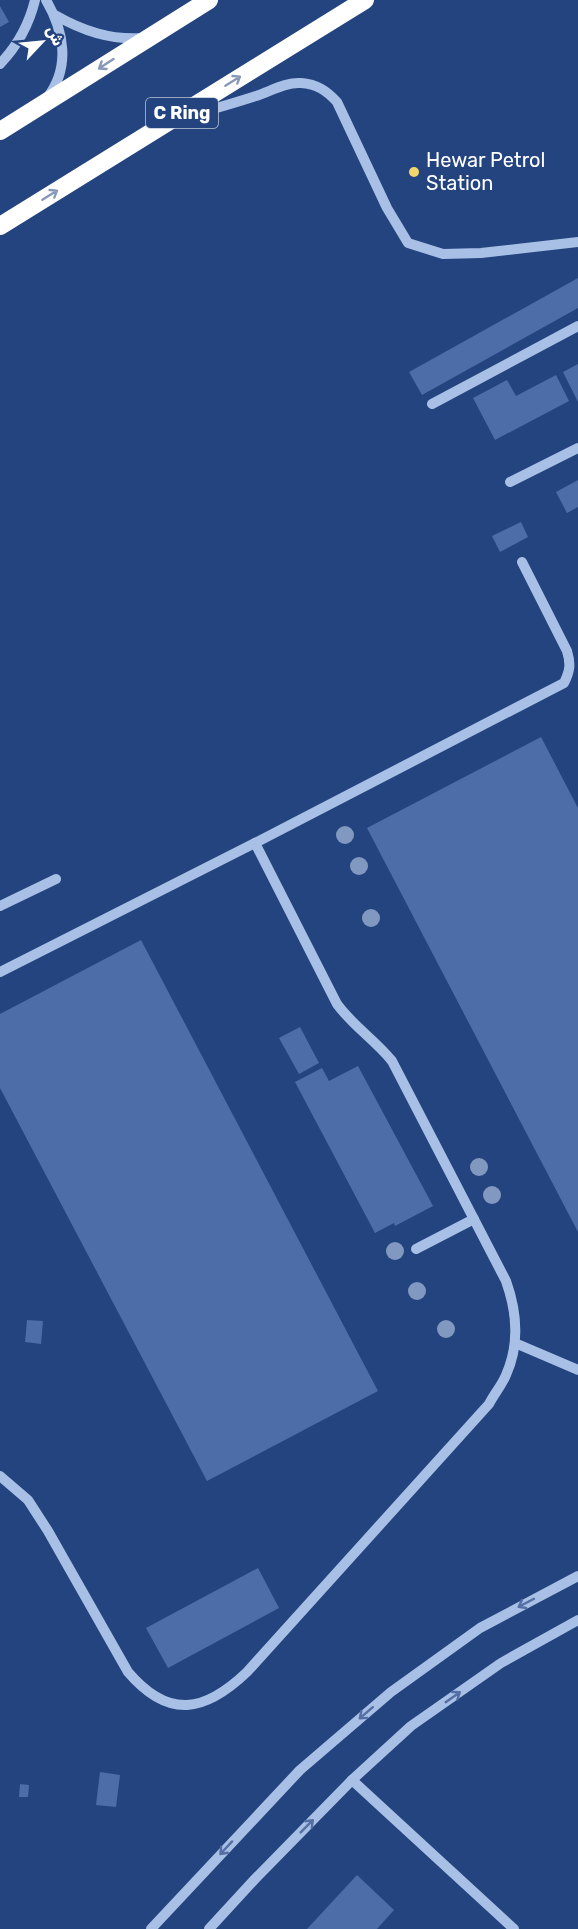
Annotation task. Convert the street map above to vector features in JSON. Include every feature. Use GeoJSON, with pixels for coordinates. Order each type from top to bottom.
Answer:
{"type":"FeatureCollection","features":[{"type":"Feature","properties":{"kind":"highway"},"geometry":{"type":"LineString","coordinates":[[0,131],[209,0]]}},
{"type":"Feature","properties":{"kind":"highway","name":"C Ring"},"geometry":{"type":"LineString","coordinates":[[0,226],[365,0]]}},
{"type":"Feature","properties":{"kind":"street"},"geometry":{"type":"LineString","coordinates":[[0,64],[23,34],[31,18],[35,0]]}},
{"type":"Feature","properties":{"kind":"street"},"geometry":{"type":"LineString","coordinates":[[41,106],[51,93],[62,62],[61,30],[46,0]]}},
{"type":"Feature","properties":{"kind":"street"},"geometry":{"type":"LineString","coordinates":[[55,14],[90,32],[128,39],[147,37]]}},
{"type":"Feature","properties":{"kind":"street"},"geometry":{"type":"LineString","coordinates":[[174,118],[232,104],[287,84],[310,84],[329,94],[337,102],[387,208],[408,243],[443,254],[481,253],[578,242]]}},
{"type":"Feature","properties":{"kind":"street"},"geometry":{"type":"LineString","coordinates":[[432,404],[578,326]]}},
{"type":"Feature","properties":{"kind":"street"},"geometry":{"type":"LineString","coordinates":[[510,482],[578,448]]}},
{"type":"Feature","properties":{"kind":"street"},"geometry":{"type":"LineString","coordinates":[[0,972],[564,683],[570,672],[567,651],[522,562]]}},
{"type":"Feature","properties":{"kind":"street"},"geometry":{"type":"LineString","coordinates":[[0,1476],[28,1500],[128,1671],[142,1688],[155,1697],[170,1702],[184,1705],[201,1703],[216,1698],[247,1672],[489,1404],[506,1375],[515,1343],[516,1322],[513,1302],[506,1281],[392,1061],[356,1026],[338,1004],[255,843]]}},
{"type":"Feature","properties":{"kind":"street"},"geometry":{"type":"LineString","coordinates":[[0,906],[56,879]]}},
{"type":"Feature","properties":{"kind":"street"},"geometry":{"type":"LineString","coordinates":[[416,1249],[474,1219]]}},
{"type":"Feature","properties":{"kind":"street"},"geometry":{"type":"LineString","coordinates":[[515,1343],[578,1370]]}},
{"type":"Feature","properties":{"kind":"street"},"geometry":{"type":"LineString","coordinates":[[152,1929],[300,1770],[390,1692],[480,1628],[578,1576]]}},
{"type":"Feature","properties":{"kind":"street"},"geometry":{"type":"LineString","coordinates":[[209,1929],[352,1780],[420,1720],[501,1663],[578,1620]]}},
{"type":"Feature","properties":{"kind":"street"},"geometry":{"type":"LineString","coordinates":[[352,1780],[514,1929]]}},
{"type":"Feature","properties":{"kind":"building"},"geometry":{"type":"Polygon","coordinates":[[[0,6],[9,22],[0,27],[0,6]]]}},
{"type":"Feature","properties":{"kind":"building"},"geometry":{"type":"Polygon","coordinates":[[[578,278],[578,308],[422,395],[409,372],[578,278]]]}},
{"type":"Feature","properties":{"kind":"building"},"geometry":{"type":"Polygon","coordinates":[[[578,364],[578,402],[563,372],[578,364]]]}},
{"type":"Feature","properties":{"kind":"building"},"geometry":{"type":"Polygon","coordinates":[[[556,375],[569,401],[495,440],[473,398],[507,380],[516,396],[556,375]]]}},
{"type":"Feature","properties":{"kind":"building"},"geometry":{"type":"Polygon","coordinates":[[[578,480],[578,507],[567,513],[556,492],[578,480]]]}},
{"type":"Feature","properties":{"kind":"building"},"geometry":{"type":"Polygon","coordinates":[[[521,522],[528,537],[500,552],[492,536],[521,522]]]}},
{"type":"Feature","properties":{"kind":"building"},"geometry":{"type":"Polygon","coordinates":[[[541,737],[578,808],[578,1232],[367,828],[541,737]]]}},
{"type":"Feature","properties":{"kind":"building"},"geometry":{"type":"Polygon","coordinates":[[[141,940],[378,1391],[207,1481],[0,1088],[0,1014],[141,940]]]}},
{"type":"Feature","properties":{"kind":"building"},"geometry":{"type":"Polygon","coordinates":[[[300,1027],[319,1063],[299,1074],[279,1038],[300,1027]]]}},
{"type":"Feature","properties":{"kind":"building"},"geometry":{"type":"Polygon","coordinates":[[[358,1066],[433,1206],[395,1226],[394,1223],[375,1233],[295,1082],[322,1068],[329,1081],[358,1066]]]}},
{"type":"Feature","properties":{"kind":"building"},"geometry":{"type":"Polygon","coordinates":[[[27,1320],[43,1321],[41,1344],[25,1342],[27,1320]]]}},
{"type":"Feature","properties":{"kind":"building"},"geometry":{"type":"Polygon","coordinates":[[[258,1568],[279,1608],[168,1668],[146,1628],[258,1568]]]}},
{"type":"Feature","properties":{"kind":"building"},"geometry":{"type":"Polygon","coordinates":[[[100,1772],[120,1775],[116,1807],[96,1805],[100,1772]]]}},
{"type":"Feature","properties":{"kind":"building"},"geometry":{"type":"Polygon","coordinates":[[[20,1784],[29,1785],[28,1797],[19,1797],[20,1784]]]}},
{"type":"Feature","properties":{"kind":"building"},"geometry":{"type":"Polygon","coordinates":[[[357,1875],[394,1910],[377,1929],[307,1929],[357,1875]]]}},
{"type":"Feature","properties":{"kind":"place","name":"Hewar Petrol Station"},"geometry":{"type":"Point","coordinates":[414,172]}}]}
